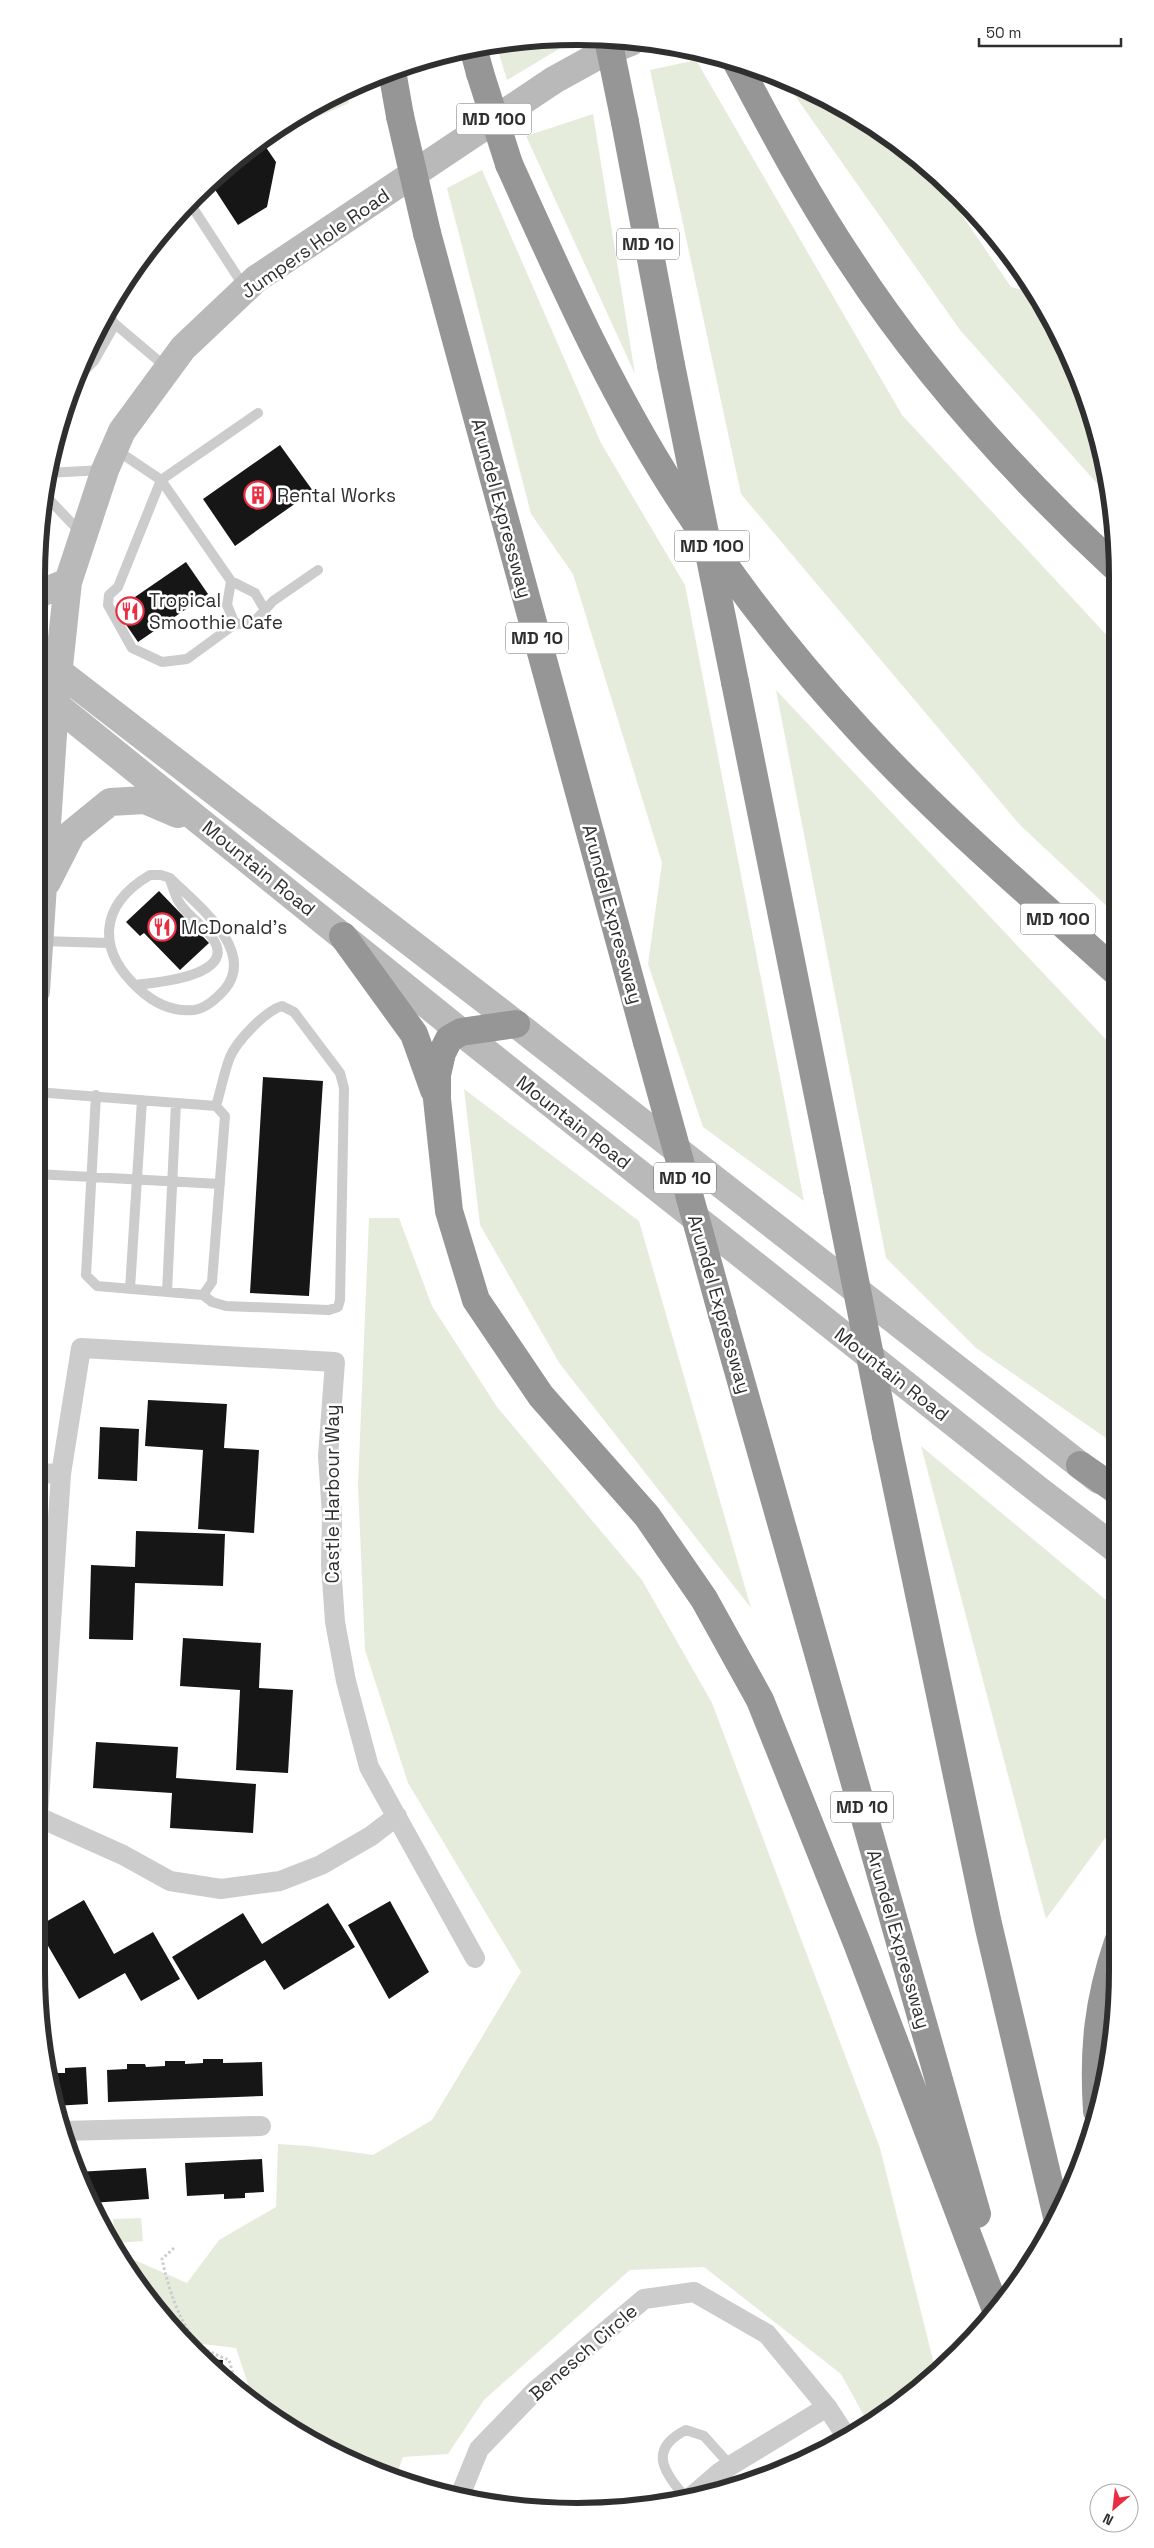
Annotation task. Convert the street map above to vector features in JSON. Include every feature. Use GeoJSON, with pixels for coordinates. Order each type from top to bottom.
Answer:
{"type":"FeatureCollection","features":[{"type":"Feature","properties":{"kind":"highway","name":"MD 10"},"geometry":{"type":"LineString","coordinates":[[609,46],[671,365],[886,1436],[988,1924],[1054,2205]]}},
{"type":"Feature","properties":{"kind":"highway","name":"MD 100"},"geometry":{"type":"LineString","coordinates":[[475,55],[508,164],[583,328],[634,423],[689,514],[752,602],[860,732],[1001,867],[1109,966]]}},
{"type":"Feature","properties":{"kind":"highway"},"geometry":{"type":"LineString","coordinates":[[741,71],[797,176],[852,264],[914,350],[986,438],[1064,519],[1109,561]]}},
{"type":"Feature","properties":{"kind":"highway","name":"Arundel Expressway"},"geometry":{"type":"LineString","coordinates":[[393,78],[427,233],[722,1314],[1000,2294]]}},
{"type":"Feature","properties":{"kind":"highway"},"geometry":{"type":"LineString","coordinates":[[1001,867],[1109,986]]}},
{"type":"Feature","properties":{"kind":"highway"},"geometry":{"type":"LineString","coordinates":[[343,936],[382,986],[414,1034],[437,1099]]}},
{"type":"Feature","properties":{"kind":"highway"},"geometry":{"type":"LineString","coordinates":[[516,1024],[461,1032],[449,1039],[442,1053],[437,1076],[437,1099],[449,1211],[476,1300],[541,1396],[647,1516],[704,1600],[760,1700],[858,1943],[993,2302]]}},
{"type":"Feature","properties":{"kind":"highway"},"geometry":{"type":"LineString","coordinates":[[1080,1465],[1109,1485]]}},
{"type":"Feature","properties":{"kind":"highway"},"geometry":{"type":"LineString","coordinates":[[1096,2089],[1095,2074],[1100,2001],[1109,1972]]}},
{"type":"Feature","properties":{"kind":"main road","name":"Jumpers Hole Road"},"geometry":{"type":"LineString","coordinates":[[45,830],[46,697],[58,671],[68,582],[110,459],[122,431],[183,348],[256,279],[554,80],[603,53],[619,47]]}},
{"type":"Feature","properties":{"kind":"main road"},"geometry":{"type":"LineString","coordinates":[[45,591],[68,582]]}},
{"type":"Feature","properties":{"kind":"main road","name":"Mountain Road"},"geometry":{"type":"LineString","coordinates":[[45,661],[516,1024],[1109,1488]]}},
{"type":"Feature","properties":{"kind":"main road","name":"Mountain Road"},"geometry":{"type":"LineString","coordinates":[[46,697],[461,1032],[1041,1492],[1109,1544]]}},
{"type":"Feature","properties":{"kind":"main road"},"geometry":{"type":"LineString","coordinates":[[45,880],[72,833],[110,802],[145,800],[207,827]]}},
{"type":"Feature","properties":{"kind":"street","name":"Castle Harbour Way"},"geometry":{"type":"LineString","coordinates":[[45,1702],[61,1474],[81,1348],[335,1362],[328,1456],[332,1515],[330,1565],[335,1622],[346,1681],[369,1767],[475,1958]]}},
{"type":"Feature","properties":{"kind":"street"},"geometry":{"type":"LineString","coordinates":[[45,1473],[61,1474]]}},
{"type":"Feature","properties":{"kind":"street","name":"Castle Harbour Way"},"geometry":{"type":"LineString","coordinates":[[45,1820],[123,1855],[170,1881],[221,1889],[280,1881],[321,1865],[371,1836],[397,1816]]}},
{"type":"Feature","properties":{"kind":"street"},"geometry":{"type":"LineString","coordinates":[[70,2131],[260,2126]]}},
{"type":"Feature","properties":{"kind":"street","name":"Benesch Circle"},"geometry":{"type":"LineString","coordinates":[[462,2490],[479,2449],[535,2391],[644,2299],[694,2292],[767,2334],[827,2407],[843,2432]]}},
{"type":"Feature","properties":{"kind":"street"},"geometry":{"type":"LineString","coordinates":[[703,2488],[731,2466],[827,2407]]}},
{"type":"Feature","properties":{"kind":"lane"},"geometry":{"type":"LineString","coordinates":[[193,209],[246,289]]}},
{"type":"Feature","properties":{"kind":"lane"},"geometry":{"type":"LineString","coordinates":[[112,320],[168,369]]}},
{"type":"Feature","properties":{"kind":"lane"},"geometry":{"type":"LineString","coordinates":[[97,349],[115,324]]}},
{"type":"Feature","properties":{"kind":"lane"},"geometry":{"type":"LineString","coordinates":[[258,413],[161,480],[118,587],[109,595],[108,606],[122,634],[132,648],[162,662],[187,659],[235,624],[253,623],[273,601],[318,570]]}},
{"type":"Feature","properties":{"kind":"lane"},"geometry":{"type":"LineString","coordinates":[[55,471],[110,459],[161,480],[231,581],[255,593],[265,610]]}},
{"type":"Feature","properties":{"kind":"lane"},"geometry":{"type":"LineString","coordinates":[[51,501],[83,535]]}},
{"type":"Feature","properties":{"kind":"lane"},"geometry":{"type":"LineString","coordinates":[[231,581],[227,605],[235,624]]}},
{"type":"Feature","properties":{"kind":"lane"},"geometry":{"type":"LineString","coordinates":[[161,874],[169,878],[219,926],[233,953],[235,971],[227,986],[214,1002],[196,1010],[174,1009],[159,1003],[135,985],[117,966],[109,943],[110,923],[117,904],[139,882],[150,875],[161,874]]}},
{"type":"Feature","properties":{"kind":"lane"},"geometry":{"type":"LineString","coordinates":[[135,985],[165,982],[196,974],[213,963],[216,956],[213,939],[179,902],[169,878]]}},
{"type":"Feature","properties":{"kind":"lane"},"geometry":{"type":"LineString","coordinates":[[45,956],[109,943]]}},
{"type":"Feature","properties":{"kind":"lane"},"geometry":{"type":"LineString","coordinates":[[96,1095],[86,1275],[97,1286],[203,1295],[212,1302],[226,1306],[329,1310],[338,1307],[340,1300],[344,1088],[340,1073],[294,1012],[282,1006],[272,1009],[246,1036],[230,1057],[216,1106]]}},
{"type":"Feature","properties":{"kind":"lane"},"geometry":{"type":"LineString","coordinates":[[45,1092],[216,1106],[225,1116],[212,1282],[203,1295]]}},
{"type":"Feature","properties":{"kind":"lane"},"geometry":{"type":"LineString","coordinates":[[130,1289],[135,1179],[142,1100]]}},
{"type":"Feature","properties":{"kind":"lane"},"geometry":{"type":"LineString","coordinates":[[167,1292],[176,1103]]}},
{"type":"Feature","properties":{"kind":"lane"},"geometry":{"type":"LineString","coordinates":[[45,1174],[220,1184]]}},
{"type":"Feature","properties":{"kind":"lane"},"geometry":{"type":"LineString","coordinates":[[681,2493],[674,2485],[664,2466],[663,2450],[671,2437],[686,2430],[704,2436],[731,2466]]}},
{"type":"Feature","properties":{"kind":"path"},"geometry":{"type":"LineString","coordinates":[[174,2248],[162,2259],[168,2287],[190,2334],[204,2348],[229,2360],[234,2378]]}},
{"type":"Feature","properties":{"kind":"green space"},"geometry":{"type":"Polygon","coordinates":[[[565,45],[507,80],[498,51],[565,45]]]}},
{"type":"Feature","properties":{"kind":"green space"},"geometry":{"type":"Polygon","coordinates":[[[696,60],[902,415],[1109,638],[1109,908],[1020,825],[741,494],[650,70],[696,60]]]}},
{"type":"Feature","properties":{"kind":"green space"},"geometry":{"type":"Polygon","coordinates":[[[791,90],[843,116],[873,135],[928,177],[957,205],[1011,287],[1025,291],[1038,311],[1069,373],[1091,439],[1101,488],[960,330],[791,90]]]}},
{"type":"Feature","properties":{"kind":"green space"},"geometry":{"type":"Polygon","coordinates":[[[348,97],[349,103],[309,121],[307,119],[348,97]]]}},
{"type":"Feature","properties":{"kind":"green space"},"geometry":{"type":"Polygon","coordinates":[[[593,114],[635,374],[526,136],[593,114]]]}},
{"type":"Feature","properties":{"kind":"green space"},"geometry":{"type":"Polygon","coordinates":[[[482,170],[601,443],[685,585],[804,1201],[703,1127],[648,964],[662,863],[573,574],[531,514],[447,188],[482,170]]]}},
{"type":"Feature","properties":{"kind":"green space"},"geometry":{"type":"Polygon","coordinates":[[[776,690],[1109,1043],[1109,1440],[976,1348],[886,1258],[776,690]]]}},
{"type":"Feature","properties":{"kind":"green space"},"geometry":{"type":"Polygon","coordinates":[[[464,1089],[639,1221],[751,1608],[560,1364],[480,1225],[464,1089]]]}},
{"type":"Feature","properties":{"kind":"green space"},"geometry":{"type":"Polygon","coordinates":[[[369,1218],[399,1218],[432,1306],[497,1407],[642,1580],[712,1703],[880,2148],[934,2365],[901,2393],[865,2418],[841,2374],[704,2267],[630,2270],[484,2400],[448,2454],[403,2457],[398,2472],[373,2463],[311,2432],[253,2393],[250,2391],[236,2348],[198,2343],[155,2295],[129,2257],[187,2283],[219,2240],[276,2207],[278,2144],[309,2146],[373,2155],[432,2120],[521,1972],[408,1783],[365,1650],[358,1485],[369,1218]]]}},
{"type":"Feature","properties":{"kind":"green space"},"geometry":{"type":"Polygon","coordinates":[[[921,1446],[1109,1602],[1109,1833],[1046,1919],[921,1446]]]}},
{"type":"Feature","properties":{"kind":"green space"},"geometry":{"type":"Polygon","coordinates":[[[141,2218],[143,2241],[120,2243],[115,2235],[113,2219],[141,2218]]]}},
{"type":"Feature","properties":{"kind":"building"},"geometry":{"type":"Polygon","coordinates":[[[265,146],[276,162],[267,207],[238,225],[214,188],[265,146]]]}},
{"type":"Feature","properties":{"kind":"building","name":"Rental Works"},"geometry":{"type":"Polygon","coordinates":[[[280,445],[313,491],[235,546],[203,499],[280,445]]]}},
{"type":"Feature","properties":{"kind":"building"},"geometry":{"type":"Polygon","coordinates":[[[186,562],[208,594],[138,642],[116,610],[186,562]]]}},
{"type":"Feature","properties":{"kind":"building","name":"McDonald's"},"geometry":{"type":"Polygon","coordinates":[[[159,891],[209,943],[180,970],[144,933],[140,936],[126,922],[159,891]]]}},
{"type":"Feature","properties":{"kind":"building"},"geometry":{"type":"Polygon","coordinates":[[[263,1077],[323,1081],[309,1296],[250,1293],[263,1077]]]}},
{"type":"Feature","properties":{"kind":"building"},"geometry":{"type":"Polygon","coordinates":[[[148,1400],[227,1404],[224,1448],[259,1450],[254,1533],[198,1529],[203,1450],[145,1446],[148,1400]]]}},
{"type":"Feature","properties":{"kind":"building"},"geometry":{"type":"Polygon","coordinates":[[[100,1427],[139,1429],[137,1481],[98,1479],[100,1427]]]}},
{"type":"Feature","properties":{"kind":"building"},"geometry":{"type":"Polygon","coordinates":[[[136,1531],[225,1534],[223,1586],[135,1583],[133,1640],[89,1639],[91,1565],[135,1567],[136,1531]]]}},
{"type":"Feature","properties":{"kind":"building"},"geometry":{"type":"Polygon","coordinates":[[[183,1638],[261,1643],[259,1688],[293,1690],[288,1773],[236,1770],[240,1690],[180,1686],[183,1638]]]}},
{"type":"Feature","properties":{"kind":"building"},"geometry":{"type":"Polygon","coordinates":[[[96,1742],[178,1747],[176,1778],[256,1784],[253,1833],[170,1828],[172,1793],[93,1788],[96,1742]]]}},
{"type":"Feature","properties":{"kind":"building"},"geometry":{"type":"Polygon","coordinates":[[[84,1900],[114,1954],[153,1932],[180,1979],[141,2001],[125,1973],[79,1999],[45,1941],[45,1922],[84,1900]]]}},
{"type":"Feature","properties":{"kind":"building"},"geometry":{"type":"Polygon","coordinates":[[[390,1901],[429,1972],[389,1999],[348,1925],[390,1901]]]}},
{"type":"Feature","properties":{"kind":"building"},"geometry":{"type":"Polygon","coordinates":[[[328,1903],[355,1947],[284,1990],[265,1960],[198,2000],[172,1957],[243,1913],[262,1944],[328,1903]]]}},
{"type":"Feature","properties":{"kind":"building"},"geometry":{"type":"Polygon","coordinates":[[[203,2059],[223,2059],[223,2063],[262,2062],[263,2096],[108,2102],[107,2070],[127,2069],[127,2064],[145,2064],[146,2067],[165,2066],[165,2061],[185,2061],[185,2064],[203,2063],[203,2059]]]}},
{"type":"Feature","properties":{"kind":"building"},"geometry":{"type":"Polygon","coordinates":[[[86,2067],[88,2104],[62,2106],[55,2073],[65,2073],[65,2068],[86,2067]]]}},
{"type":"Feature","properties":{"kind":"building"},"geometry":{"type":"Polygon","coordinates":[[[262,2159],[264,2192],[245,2193],[245,2198],[224,2199],[224,2194],[187,2196],[185,2163],[262,2159]]]}},
{"type":"Feature","properties":{"kind":"building"},"geometry":{"type":"Polygon","coordinates":[[[146,2168],[149,2199],[98,2202],[84,2172],[146,2168]]]}},
{"type":"Feature","properties":{"kind":"building"},"geometry":{"type":"Polygon","coordinates":[[[214,2360],[223,2360],[223,2368],[214,2360]]]}},
{"type":"Feature","properties":{"kind":"place","name":"Rental Works"},"geometry":{"type":"Point","coordinates":[258,495]}},
{"type":"Feature","properties":{"kind":"place","name":"Tropical Smoothie Cafe"},"geometry":{"type":"Point","coordinates":[130,611]}},
{"type":"Feature","properties":{"kind":"place","name":"McDonald's"},"geometry":{"type":"Point","coordinates":[162,927]}}]}
